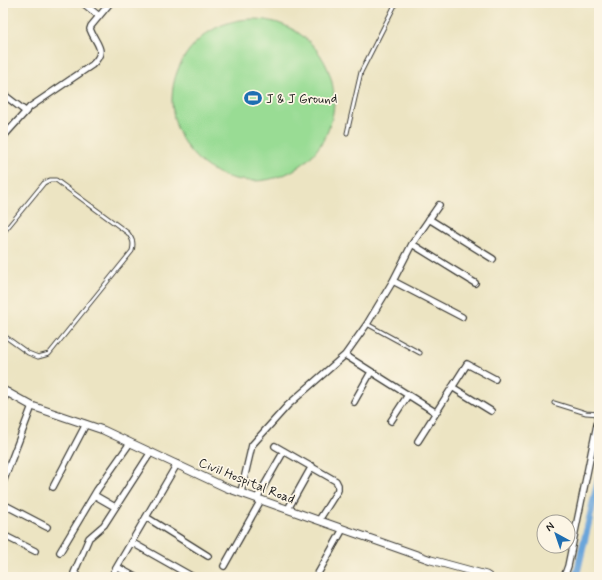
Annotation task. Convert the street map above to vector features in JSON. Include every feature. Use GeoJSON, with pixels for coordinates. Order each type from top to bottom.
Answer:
{"type":"FeatureCollection","features":[{"type":"Feature","properties":{"kind":"street"},"geometry":{"type":"LineString","coordinates":[[83,3],[99,16]]}},
{"type":"Feature","properties":{"kind":"street"},"geometry":{"type":"LineString","coordinates":[[3,137],[25,111],[92,66],[98,59],[101,54],[100,48],[90,29],[110,3]]}},
{"type":"Feature","properties":{"kind":"street"},"geometry":{"type":"LineString","coordinates":[[3,94],[25,111]]}},
{"type":"Feature","properties":{"kind":"street"},"geometry":{"type":"LineString","coordinates":[[241,492],[252,445],[288,405],[321,374],[345,355],[394,281],[412,244],[439,205]]}},
{"type":"Feature","properties":{"kind":"street"},"geometry":{"type":"LineString","coordinates":[[429,219],[493,259]]}},
{"type":"Feature","properties":{"kind":"street"},"geometry":{"type":"LineString","coordinates":[[412,244],[475,283]]}},
{"type":"Feature","properties":{"kind":"street"},"geometry":{"type":"LineString","coordinates":[[394,281],[462,317]]}},
{"type":"Feature","properties":{"kind":"street"},"geometry":{"type":"LineString","coordinates":[[345,355],[436,412]]}},
{"type":"Feature","properties":{"kind":"street"},"geometry":{"type":"LineString","coordinates":[[418,441],[467,364],[495,380]]}},
{"type":"Feature","properties":{"kind":"street"},"geometry":{"type":"LineString","coordinates":[[354,402],[371,372]]}},
{"type":"Feature","properties":{"kind":"street"},"geometry":{"type":"LineString","coordinates":[[452,387],[491,411]]}},
{"type":"Feature","properties":{"kind":"street"},"geometry":{"type":"LineString","coordinates":[[3,400],[5,391]]}},
{"type":"Feature","properties":{"kind":"street","name":"Civil Hospital Road"},"geometry":{"type":"LineString","coordinates":[[5,391],[32,406],[102,430],[227,488],[431,560],[489,577]]}},
{"type":"Feature","properties":{"kind":"street"},"geometry":{"type":"LineString","coordinates":[[391,420],[408,395]]}},
{"type":"Feature","properties":{"kind":"street"},"geometry":{"type":"LineString","coordinates":[[3,482],[32,406]]}},
{"type":"Feature","properties":{"kind":"street"},"geometry":{"type":"LineString","coordinates":[[564,577],[568,566],[599,415]]}},
{"type":"Feature","properties":{"kind":"street"},"geometry":{"type":"LineString","coordinates":[[53,487],[86,424]]}},
{"type":"Feature","properties":{"kind":"street"},"geometry":{"type":"LineString","coordinates":[[60,552],[94,495],[130,443]]}},
{"type":"Feature","properties":{"kind":"street"},"geometry":{"type":"LineString","coordinates":[[275,446],[336,481],[338,490],[319,520]]}},
{"type":"Feature","properties":{"kind":"street"},"geometry":{"type":"LineString","coordinates":[[224,566],[284,451]]}},
{"type":"Feature","properties":{"kind":"street"},"geometry":{"type":"LineString","coordinates":[[79,577],[74,573],[89,538],[104,525],[151,452]]}},
{"type":"Feature","properties":{"kind":"street"},"geometry":{"type":"LineString","coordinates":[[111,577],[177,464]]}},
{"type":"Feature","properties":{"kind":"street"},"geometry":{"type":"LineString","coordinates":[[288,509],[312,466]]}},
{"type":"Feature","properties":{"kind":"street"},"geometry":{"type":"LineString","coordinates":[[94,495],[115,507]]}},
{"type":"Feature","properties":{"kind":"street"},"geometry":{"type":"LineString","coordinates":[[3,504],[47,527]]}},
{"type":"Feature","properties":{"kind":"street"},"geometry":{"type":"LineString","coordinates":[[146,517],[208,556]]}},
{"type":"Feature","properties":{"kind":"street"},"geometry":{"type":"LineString","coordinates":[[316,577],[343,529]]}},
{"type":"Feature","properties":{"kind":"street"},"geometry":{"type":"LineString","coordinates":[[3,535],[35,551]]}},
{"type":"Feature","properties":{"kind":"street"},"geometry":{"type":"LineString","coordinates":[[131,542],[194,577]]}},
{"type":"Feature","properties":{"kind":"street"},"geometry":{"type":"LineString","coordinates":[[117,567],[135,577]]}},
{"type":"Feature","properties":{"kind":"lane"},"geometry":{"type":"LineString","coordinates":[[348,133],[361,72],[396,3]]}},
{"type":"Feature","properties":{"kind":"lane"},"geometry":{"type":"LineString","coordinates":[[593,3],[599,6]]}},
{"type":"Feature","properties":{"kind":"lane"},"geometry":{"type":"LineString","coordinates":[[3,233],[44,183],[50,180],[56,180],[128,233],[133,239],[134,244],[132,251],[49,354],[38,357],[28,353],[3,335]]}},
{"type":"Feature","properties":{"kind":"lane"},"geometry":{"type":"LineString","coordinates":[[366,324],[420,353]]}},
{"type":"Feature","properties":{"kind":"lane"},"geometry":{"type":"LineString","coordinates":[[554,402],[586,413],[599,415]]}},
{"type":"Feature","properties":{"kind":"green space","name":"J & J Ground"},"geometry":{"type":"Polygon","coordinates":[[[245,19],[261,19],[277,22],[291,28],[305,37],[316,48],[325,62],[331,76],[334,100],[333,116],[325,138],[316,152],[305,163],[291,172],[277,178],[261,181],[245,181],[229,178],[215,172],[201,163],[190,152],[181,138],[175,124],[172,108],[172,92],[175,76],[181,62],[190,48],[201,37],[215,28],[229,22],[245,19]]]}},
{"type":"Feature","properties":{"kind":"waterway"},"geometry":{"type":"LineString","coordinates":[[576,577],[599,477]]}},
{"type":"Feature","properties":{"kind":"place","name":"J & J Ground"},"geometry":{"type":"Point","coordinates":[253,98]}}]}
